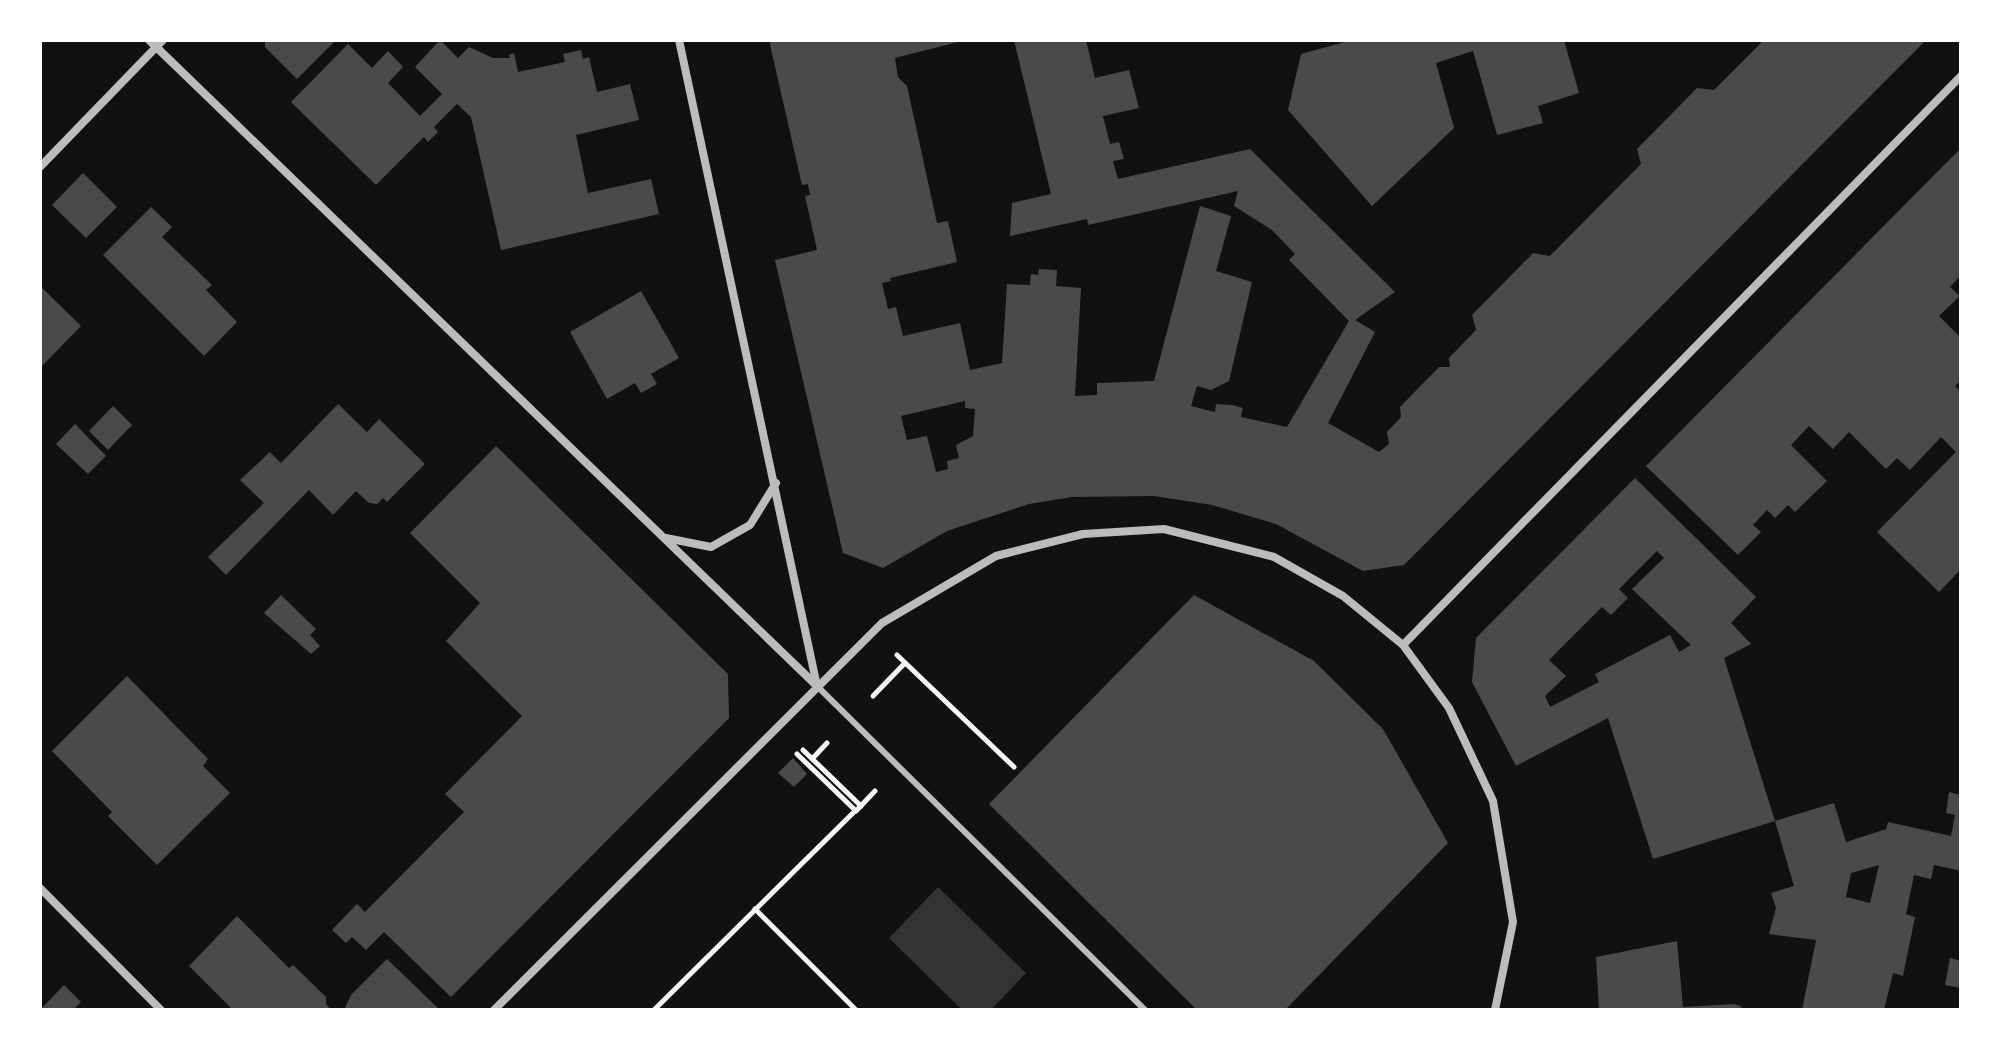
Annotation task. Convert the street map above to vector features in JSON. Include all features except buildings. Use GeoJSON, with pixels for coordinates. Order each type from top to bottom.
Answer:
{"type":"FeatureCollection","features":[{"type":"Feature","properties":{"kind":"street"},"geometry":{"type":"LineString","coordinates":[[679,40],[817,686]]}},
{"type":"Feature","properties":{"kind":"street"},"geometry":{"type":"LineString","coordinates":[[40,167],[156,42],[817,686]]}},
{"type":"Feature","properties":{"kind":"street"},"geometry":{"type":"LineString","coordinates":[[1403,645],[1961,76]]}},
{"type":"Feature","properties":{"kind":"street"},"geometry":{"type":"LineString","coordinates":[[665,538],[711,547],[750,525],[776,483]]}},
{"type":"Feature","properties":{"kind":"street"},"geometry":{"type":"LineString","coordinates":[[494,1010],[882,623],[996,556],[1083,534],[1164,529],[1274,557],[1343,596],[1403,645],[1449,708],[1493,801],[1513,922],[1495,1010]]}},
{"type":"Feature","properties":{"kind":"street"},"geometry":{"type":"LineString","coordinates":[[40,888],[161,1010]]}},
{"type":"Feature","properties":{"kind":"lane"},"geometry":{"type":"LineString","coordinates":[[817,686],[1145,1010]]}},
{"type":"Feature","properties":{"kind":"path"},"geometry":{"type":"LineString","coordinates":[[894,652],[1014,767]]}},
{"type":"Feature","properties":{"kind":"path"},"geometry":{"type":"LineString","coordinates":[[654,1010],[858,809],[794,741]]}},
{"type":"Feature","properties":{"kind":"path"},"geometry":{"type":"LineString","coordinates":[[796,753],[839,795]]}},
{"type":"Feature","properties":{"kind":"path"},"geometry":{"type":"LineString","coordinates":[[755,909],[856,1010]]}},
{"type":"Feature","properties":{"kind":"shaded area"},"geometry":{"type":"Polygon","coordinates":[[[938,887],[1026,973],[991,1010],[962,1010],[889,938],[938,887]]]}}]}
